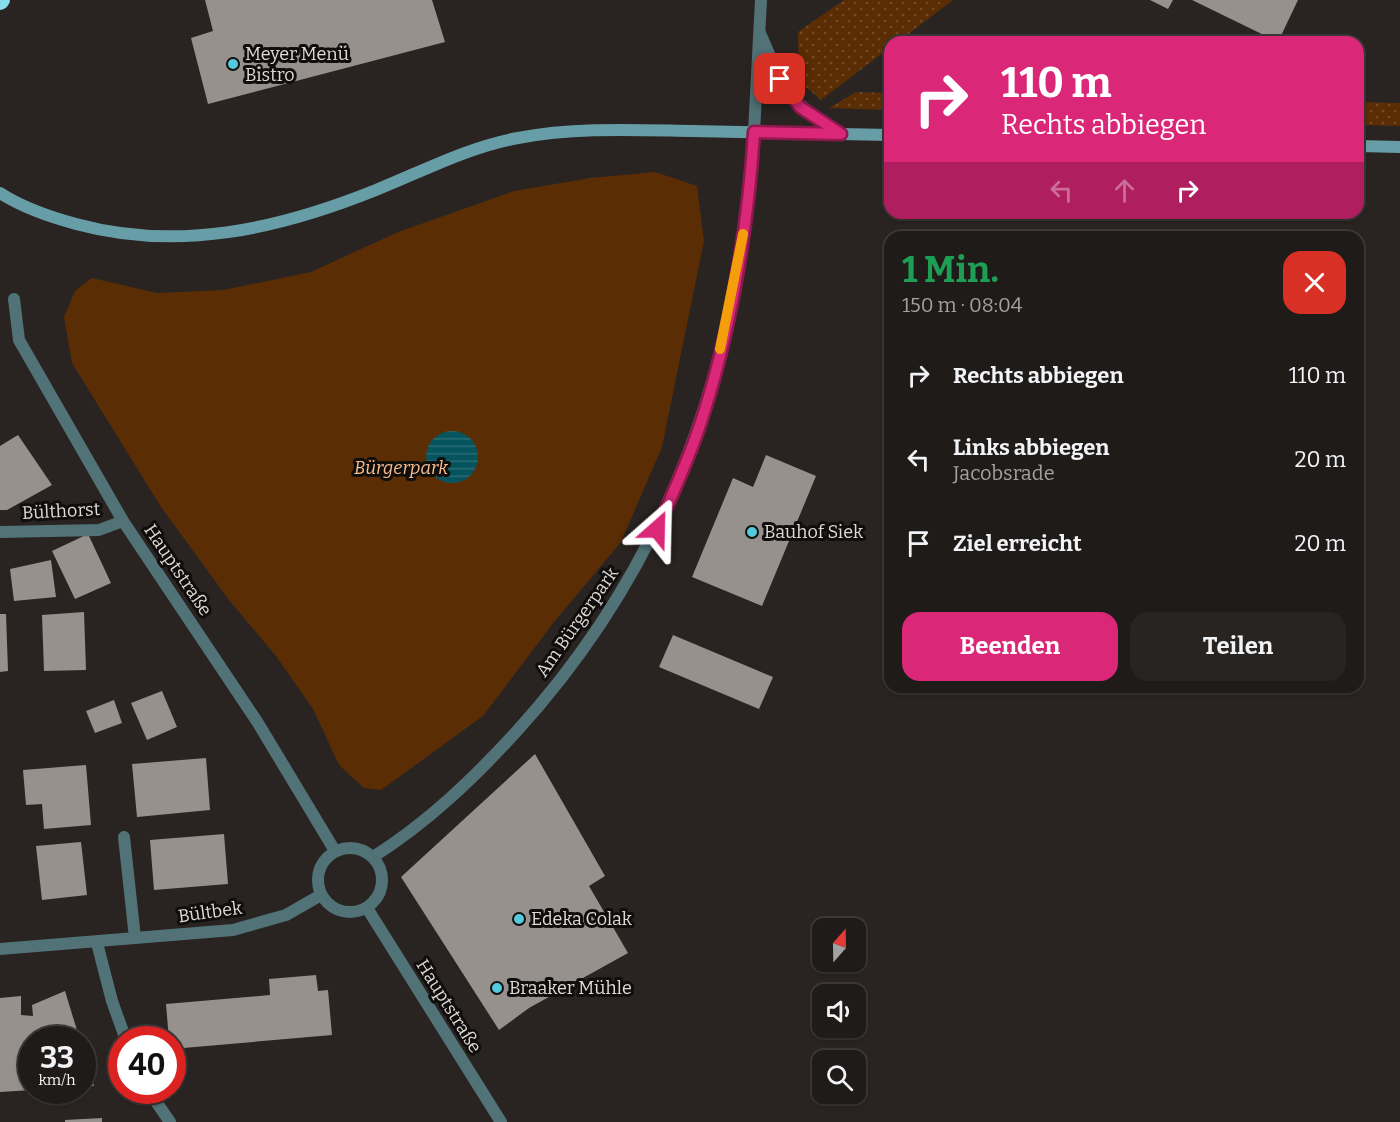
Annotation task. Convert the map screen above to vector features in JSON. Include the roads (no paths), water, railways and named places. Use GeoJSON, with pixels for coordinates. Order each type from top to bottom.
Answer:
{"type":"FeatureCollection","features":[{"type":"Feature","properties":{"kind":"main road"},"geometry":{"type":"LineString","coordinates":[[0,193],[48,216],[109,232],[144,237],[188,237],[265,228],[376,190],[469,151],[517,138],[590,130],[884,135]]}},
{"type":"Feature","properties":{"kind":"main road"},"geometry":{"type":"LineString","coordinates":[[1364,146],[1400,147]]}},
{"type":"Feature","properties":{"kind":"street","name":"Am Bürgerpark"},"geometry":{"type":"LineString","coordinates":[[373,857],[457,794],[542,703],[601,624],[657,529],[699,428],[717,362],[740,252],[754,132],[761,0]]}},
{"type":"Feature","properties":{"kind":"street"},"geometry":{"type":"LineString","coordinates":[[760,33],[787,92],[800,107],[841,134]]}},
{"type":"Feature","properties":{"kind":"street","name":"Hauptstraße"},"geometry":{"type":"LineString","coordinates":[[14,299],[19,340],[123,521],[258,723],[335,851]]}},
{"type":"Feature","properties":{"kind":"street","name":"Bülthorst"},"geometry":{"type":"LineString","coordinates":[[0,532],[99,530],[123,521]]}},
{"type":"Feature","properties":{"kind":"street"},"geometry":{"type":"LineString","coordinates":[[124,837],[135,938]]}},
{"type":"Feature","properties":{"kind":"street"},"geometry":{"type":"LineString","coordinates":[[355,848],[373,857],[381,871],[382,888],[379,896],[367,908],[344,912],[328,904],[321,895],[318,875],[322,865],[335,851],[355,848]]}},
{"type":"Feature","properties":{"kind":"street","name":"Bültbek"},"geometry":{"type":"LineString","coordinates":[[0,948],[98,943],[233,930],[286,915],[321,895]]}},
{"type":"Feature","properties":{"kind":"street","name":"Hauptstraße"},"geometry":{"type":"LineString","coordinates":[[367,908],[501,1122]]}},
{"type":"Feature","properties":{"kind":"street"},"geometry":{"type":"LineString","coordinates":[[98,943],[112,1001],[121,1026]]}},
{"type":"Feature","properties":{"kind":"street"},"geometry":{"type":"LineString","coordinates":[[158,1104],[170,1122]]}},
{"type":"Feature","properties":{"kind":"water"},"geometry":{"type":"Polygon","coordinates":[[[447,431],[457,431],[471,438],[478,457],[471,476],[457,483],[447,483],[437,479],[430,472],[426,462],[426,452],[430,442],[437,435],[447,431]]]}},
{"type":"Feature","properties":{"kind":"place","name":"Meyer Menü Bistro"},"geometry":{"type":"Point","coordinates":[233,64]}},
{"type":"Feature","properties":{"kind":"place","name":"Bauhof Siek"},"geometry":{"type":"Point","coordinates":[752,532]}},
{"type":"Feature","properties":{"kind":"place","name":"Edeka Colak"},"geometry":{"type":"Point","coordinates":[519,919]}},
{"type":"Feature","properties":{"kind":"place","name":"Braaker Mühle"},"geometry":{"type":"Point","coordinates":[497,988]}},
{"type":"Feature","properties":{"kind":"park label","name":"Bürgerpark"},"geometry":{"type":"Point","coordinates":[401,468]}}]}
